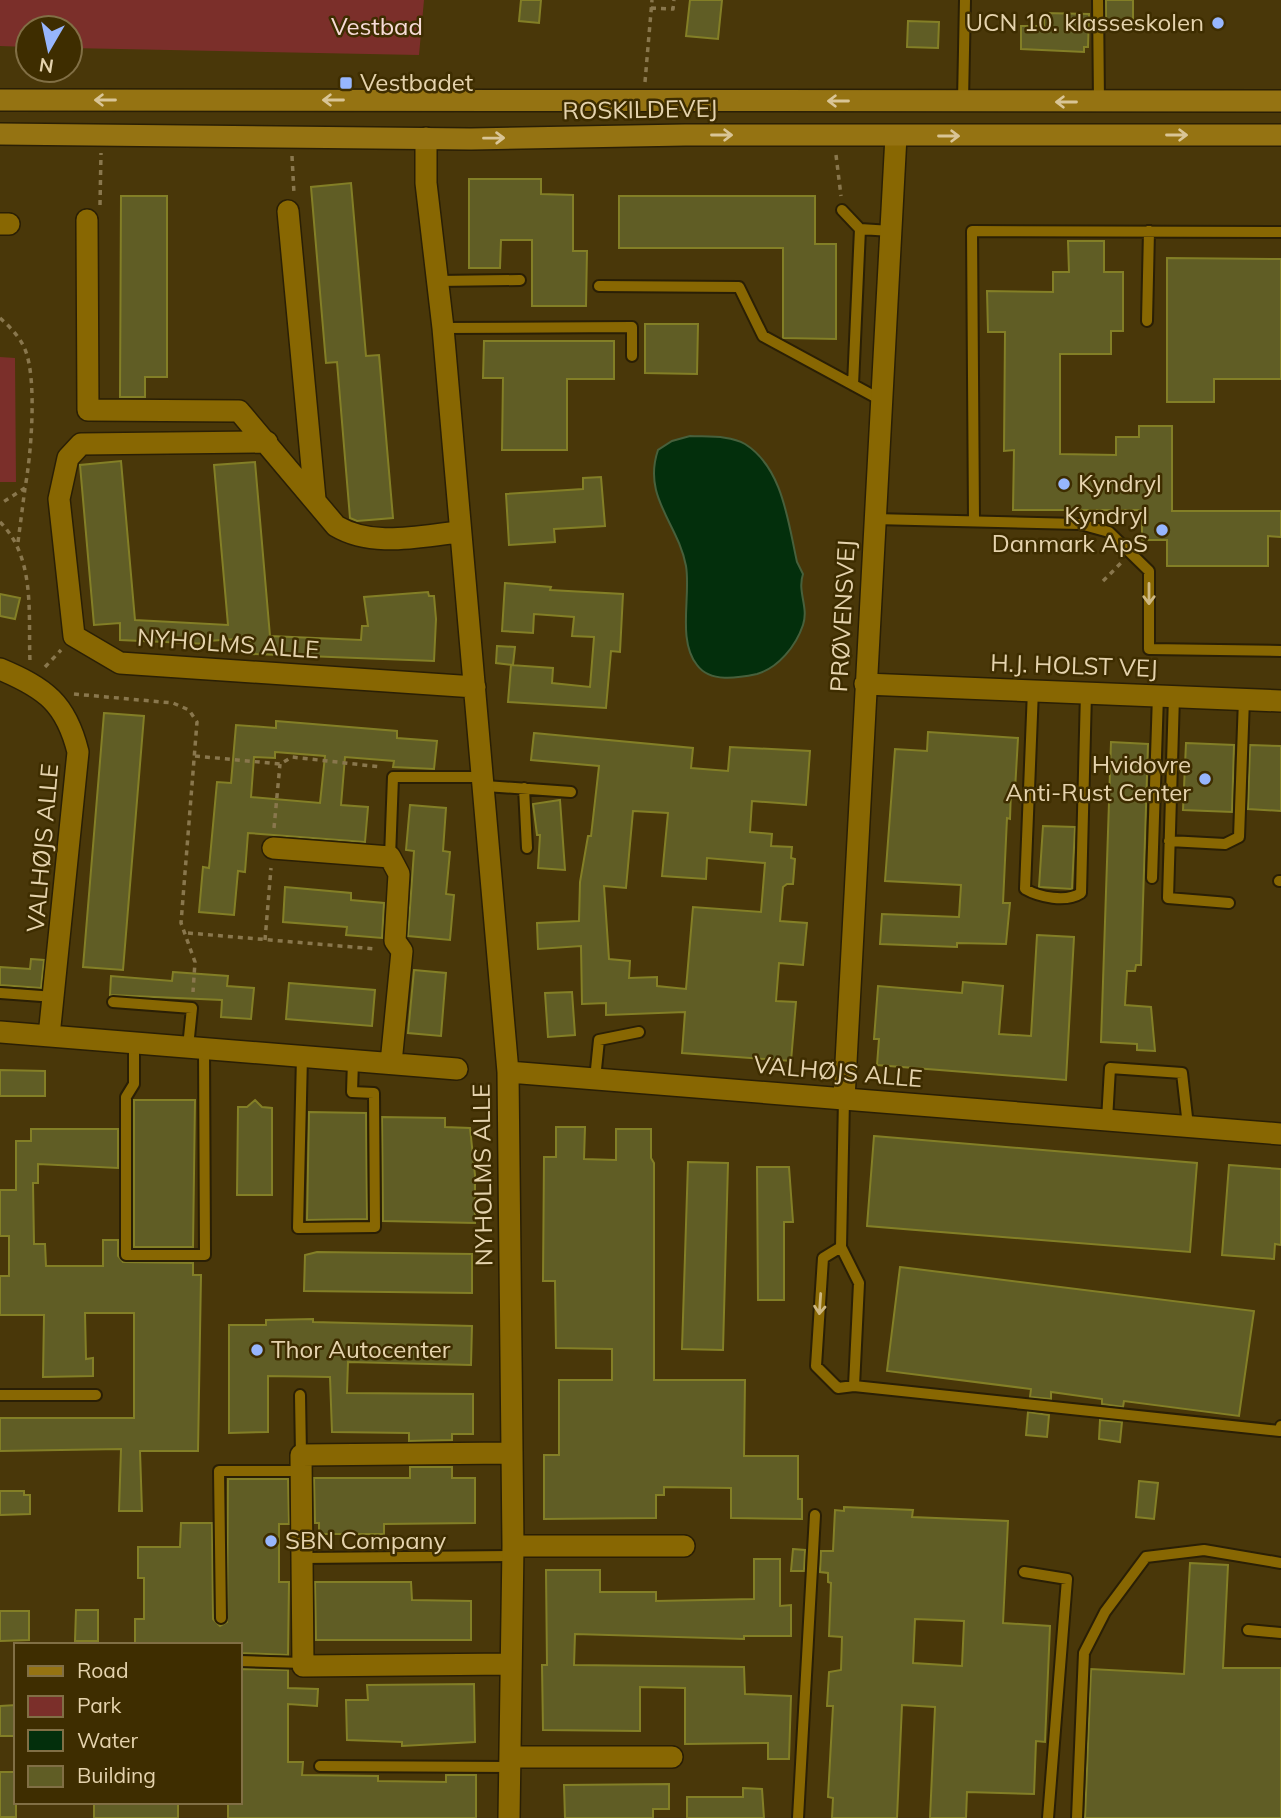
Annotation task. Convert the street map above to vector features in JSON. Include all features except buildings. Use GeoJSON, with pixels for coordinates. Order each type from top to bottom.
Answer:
{"type":"FeatureCollection","features":[{"type":"Feature","properties":{"kind":"main road","name":"ROSKILDEVEJ"},"geometry":{"type":"LineString","coordinates":[[0,100],[1281,102]]}},
{"type":"Feature","properties":{"kind":"main road","name":"NYHOLMS ALLE"},"geometry":{"type":"LineString","coordinates":[[426,100],[426,138]]}},
{"type":"Feature","properties":{"kind":"main road","name":"ROSKILDEVEJ"},"geometry":{"type":"LineString","coordinates":[[0,134],[426,138],[1281,135]]}},
{"type":"Feature","properties":{"kind":"street","name":"PRØVENSVEJ"},"geometry":{"type":"LineString","coordinates":[[844,1099],[896,136]]}},
{"type":"Feature","properties":{"kind":"street","name":"NYHOLMS ALLE"},"geometry":{"type":"LineString","coordinates":[[426,138],[426,183],[443,328],[508,1072],[512,1453],[509,1818]]}},
{"type":"Feature","properties":{"kind":"street"},"geometry":{"type":"LineString","coordinates":[[288,211],[316,499]]}},
{"type":"Feature","properties":{"kind":"street"},"geometry":{"type":"LineString","coordinates":[[87,220],[88,410],[239,411],[316,499],[336,526],[354,537],[373,539],[460,533]]}},
{"type":"Feature","properties":{"kind":"street"},"geometry":{"type":"LineString","coordinates":[[74,636],[59,499],[68,458],[81,444],[267,442]]}},
{"type":"Feature","properties":{"kind":"street","name":"NYHOLMS ALLE"},"geometry":{"type":"LineString","coordinates":[[74,636],[120,663],[475,687]]}},
{"type":"Feature","properties":{"kind":"street","name":"VALHØJS ALLE"},"geometry":{"type":"LineString","coordinates":[[0,669],[31,682],[59,704],[72,726],[78,752],[49,1036]]}},
{"type":"Feature","properties":{"kind":"street","name":"H.J. HOLST VEJ"},"geometry":{"type":"LineString","coordinates":[[865,684],[1281,701]]}},
{"type":"Feature","properties":{"kind":"street"},"geometry":{"type":"LineString","coordinates":[[273,848],[390,857],[399,874],[395,940],[402,951],[391,1063]]}},
{"type":"Feature","properties":{"kind":"street"},"geometry":{"type":"LineString","coordinates":[[0,1032],[457,1069]]}},
{"type":"Feature","properties":{"kind":"street","name":"VALHØJS ALLE"},"geometry":{"type":"LineString","coordinates":[[508,1072],[1281,1134]]}},
{"type":"Feature","properties":{"kind":"street"},"geometry":{"type":"LineString","coordinates":[[511,1664],[303,1666],[301,1463],[512,1453]]}},
{"type":"Feature","properties":{"kind":"street"},"geometry":{"type":"LineString","coordinates":[[512,1551],[684,1546]]}},
{"type":"Feature","properties":{"kind":"street"},"geometry":{"type":"LineString","coordinates":[[510,1762],[672,1756]]}},
{"type":"Feature","properties":{"kind":"lane"},"geometry":{"type":"LineString","coordinates":[[963,102],[965,0]]}},
{"type":"Feature","properties":{"kind":"lane"},"geometry":{"type":"LineString","coordinates":[[1098,0],[1098,102]]}},
{"type":"Feature","properties":{"kind":"lane"},"geometry":{"type":"LineString","coordinates":[[842,210],[860,229],[891,231]]}},
{"type":"Feature","properties":{"kind":"lane"},"geometry":{"type":"LineString","coordinates":[[853,385],[860,229]]}},
{"type":"Feature","properties":{"kind":"lane"},"geometry":{"type":"LineString","coordinates":[[974,521],[972,231],[1281,232]]}},
{"type":"Feature","properties":{"kind":"lane"},"geometry":{"type":"LineString","coordinates":[[1147,321],[1149,231]]}},
{"type":"Feature","properties":{"kind":"lane"},"geometry":{"type":"LineString","coordinates":[[438,281],[520,280]]}},
{"type":"Feature","properties":{"kind":"lane"},"geometry":{"type":"LineString","coordinates":[[599,286],[739,287],[763,336],[881,400]]}},
{"type":"Feature","properties":{"kind":"lane"},"geometry":{"type":"LineString","coordinates":[[443,328],[632,327],[632,356]]}},
{"type":"Feature","properties":{"kind":"lane"},"geometry":{"type":"LineString","coordinates":[[874,519],[1080,524],[1109,532],[1149,571],[1149,649],[1281,651]]}},
{"type":"Feature","properties":{"kind":"lane"},"geometry":{"type":"LineString","coordinates":[[1033,690],[1025,888],[1038,896],[1050,897],[1074,897],[1081,893],[1086,692]]}},
{"type":"Feature","properties":{"kind":"lane"},"geometry":{"type":"LineString","coordinates":[[1166,696],[1168,898],[1229,903]]}},
{"type":"Feature","properties":{"kind":"lane"},"geometry":{"type":"LineString","coordinates":[[1152,878],[1166,696]]}},
{"type":"Feature","properties":{"kind":"lane"},"geometry":{"type":"LineString","coordinates":[[1169,841],[1225,844],[1239,837],[1244,699]]}},
{"type":"Feature","properties":{"kind":"lane"},"geometry":{"type":"LineString","coordinates":[[390,857],[393,777],[484,781],[571,792]]}},
{"type":"Feature","properties":{"kind":"lane"},"geometry":{"type":"LineString","coordinates":[[524,788],[527,848]]}},
{"type":"Feature","properties":{"kind":"lane"},"geometry":{"type":"LineString","coordinates":[[0,992],[55,997]]}},
{"type":"Feature","properties":{"kind":"lane"},"geometry":{"type":"LineString","coordinates":[[113,1002],[192,1008],[205,1255],[126,1255],[126,1097],[134,1084],[135,1043]]}},
{"type":"Feature","properties":{"kind":"lane"},"geometry":{"type":"LineString","coordinates":[[595,1079],[599,1040],[639,1032]]}},
{"type":"Feature","properties":{"kind":"lane"},"geometry":{"type":"LineString","coordinates":[[302,1056],[298,1228],[375,1227],[374,1093],[352,1092],[353,1060]]}},
{"type":"Feature","properties":{"kind":"lane"},"geometry":{"type":"LineString","coordinates":[[1108,1120],[1110,1068],[1182,1073],[1188,1126]]}},
{"type":"Feature","properties":{"kind":"lane"},"geometry":{"type":"LineString","coordinates":[[844,1099],[841,1247],[859,1283],[854,1386]]}},
{"type":"Feature","properties":{"kind":"lane"},"geometry":{"type":"LineString","coordinates":[[841,1247],[823,1258],[816,1366],[838,1388],[854,1386],[1280,1431],[1281,1426]]}},
{"type":"Feature","properties":{"kind":"lane"},"geometry":{"type":"LineString","coordinates":[[0,1395],[96,1395]]}},
{"type":"Feature","properties":{"kind":"lane"},"geometry":{"type":"LineString","coordinates":[[221,1618],[219,1471],[301,1463],[300,1395]]}},
{"type":"Feature","properties":{"kind":"lane"},"geometry":{"type":"LineString","coordinates":[[798,1818],[815,1515]]}},
{"type":"Feature","properties":{"kind":"lane"},"geometry":{"type":"LineString","coordinates":[[1077,1818],[1084,1653],[1105,1612],[1146,1557],[1204,1550],[1281,1563]]}},
{"type":"Feature","properties":{"kind":"lane"},"geometry":{"type":"LineString","coordinates":[[302,1558],[512,1551]]}},
{"type":"Feature","properties":{"kind":"lane"},"geometry":{"type":"LineString","coordinates":[[1024,1572],[1067,1579],[1048,1818]]}},
{"type":"Feature","properties":{"kind":"lane"},"geometry":{"type":"LineString","coordinates":[[1248,1630],[1281,1633]]}},
{"type":"Feature","properties":{"kind":"lane"},"geometry":{"type":"LineString","coordinates":[[242,1661],[303,1663]]}},
{"type":"Feature","properties":{"kind":"lane"},"geometry":{"type":"LineString","coordinates":[[320,1766],[510,1762]]}},
{"type":"Feature","properties":{"kind":"path"},"geometry":{"type":"LineString","coordinates":[[644,100],[652,0]]}},
{"type":"Feature","properties":{"kind":"path"},"geometry":{"type":"LineString","coordinates":[[651,8],[673,9],[674,0]]}},
{"type":"Feature","properties":{"kind":"path"},"geometry":{"type":"LineString","coordinates":[[87,220],[100,214],[101,133]]}},
{"type":"Feature","properties":{"kind":"path"},"geometry":{"type":"LineString","coordinates":[[288,211],[294,200],[291,136]]}},
{"type":"Feature","properties":{"kind":"path"},"geometry":{"type":"LineString","coordinates":[[835,136],[842,210]]}},
{"type":"Feature","properties":{"kind":"path"},"geometry":{"type":"LineString","coordinates":[[0,318],[16,334],[27,354],[30,373],[31,453],[18,543]]}},
{"type":"Feature","properties":{"kind":"path"},"geometry":{"type":"LineString","coordinates":[[0,504],[25,488]]}},
{"type":"Feature","properties":{"kind":"path"},"geometry":{"type":"LineString","coordinates":[[0,522],[18,543],[26,566],[31,682]]}},
{"type":"Feature","properties":{"kind":"path"},"geometry":{"type":"LineString","coordinates":[[1103,581],[1131,553]]}},
{"type":"Feature","properties":{"kind":"path"},"geometry":{"type":"LineString","coordinates":[[31,682],[74,636]]}},
{"type":"Feature","properties":{"kind":"path"},"geometry":{"type":"LineString","coordinates":[[59,704],[70,694],[173,703],[189,710],[197,722],[181,923],[187,933],[195,962],[192,1008]]}},
{"type":"Feature","properties":{"kind":"path"},"geometry":{"type":"LineString","coordinates":[[195,756],[280,764],[292,757],[379,765],[393,777]]}},
{"type":"Feature","properties":{"kind":"path"},"geometry":{"type":"LineString","coordinates":[[187,933],[402,951]]}},
{"type":"Feature","properties":{"kind":"green space","name":"Vestbad"},"geometry":{"type":"Polygon","coordinates":[[[0,0],[424,0],[419,55],[84,48],[84,14],[14,14],[14,46],[0,46],[0,0]]]}},
{"type":"Feature","properties":{"kind":"green space"},"geometry":{"type":"Polygon","coordinates":[[[0,357],[15,358],[16,482],[0,482],[0,357]]]}},
{"type":"Feature","properties":{"kind":"water"},"geometry":{"type":"Polygon","coordinates":[[[690,436],[739,441],[758,454],[776,481],[787,513],[797,562],[803,574],[803,625],[796,641],[785,655],[772,667],[757,674],[733,678],[709,675],[697,665],[691,655],[686,631],[686,566],[654,482],[658,450],[672,441],[690,436]]]}},
{"type":"Feature","properties":{"kind":"place","name":"UCN 10. klasseskolen"},"geometry":{"type":"Point","coordinates":[1218,23]}},
{"type":"Feature","properties":{"kind":"place","name":"Vestbadet"},"geometry":{"type":"Point","coordinates":[346,83]}},
{"type":"Feature","properties":{"kind":"place","name":"Kyndryl"},"geometry":{"type":"Point","coordinates":[1064,484]}},
{"type":"Feature","properties":{"kind":"place","name":"Kyndryl Danmark ApS"},"geometry":{"type":"Point","coordinates":[1162,530]}},
{"type":"Feature","properties":{"kind":"place","name":"Hvidovre Anti-Rust Center"},"geometry":{"type":"Point","coordinates":[1205,779]}},
{"type":"Feature","properties":{"kind":"place","name":"Thor Autocenter"},"geometry":{"type":"Point","coordinates":[257,1350]}},
{"type":"Feature","properties":{"kind":"place","name":"SBN Company"},"geometry":{"type":"Point","coordinates":[271,1541]}}]}
